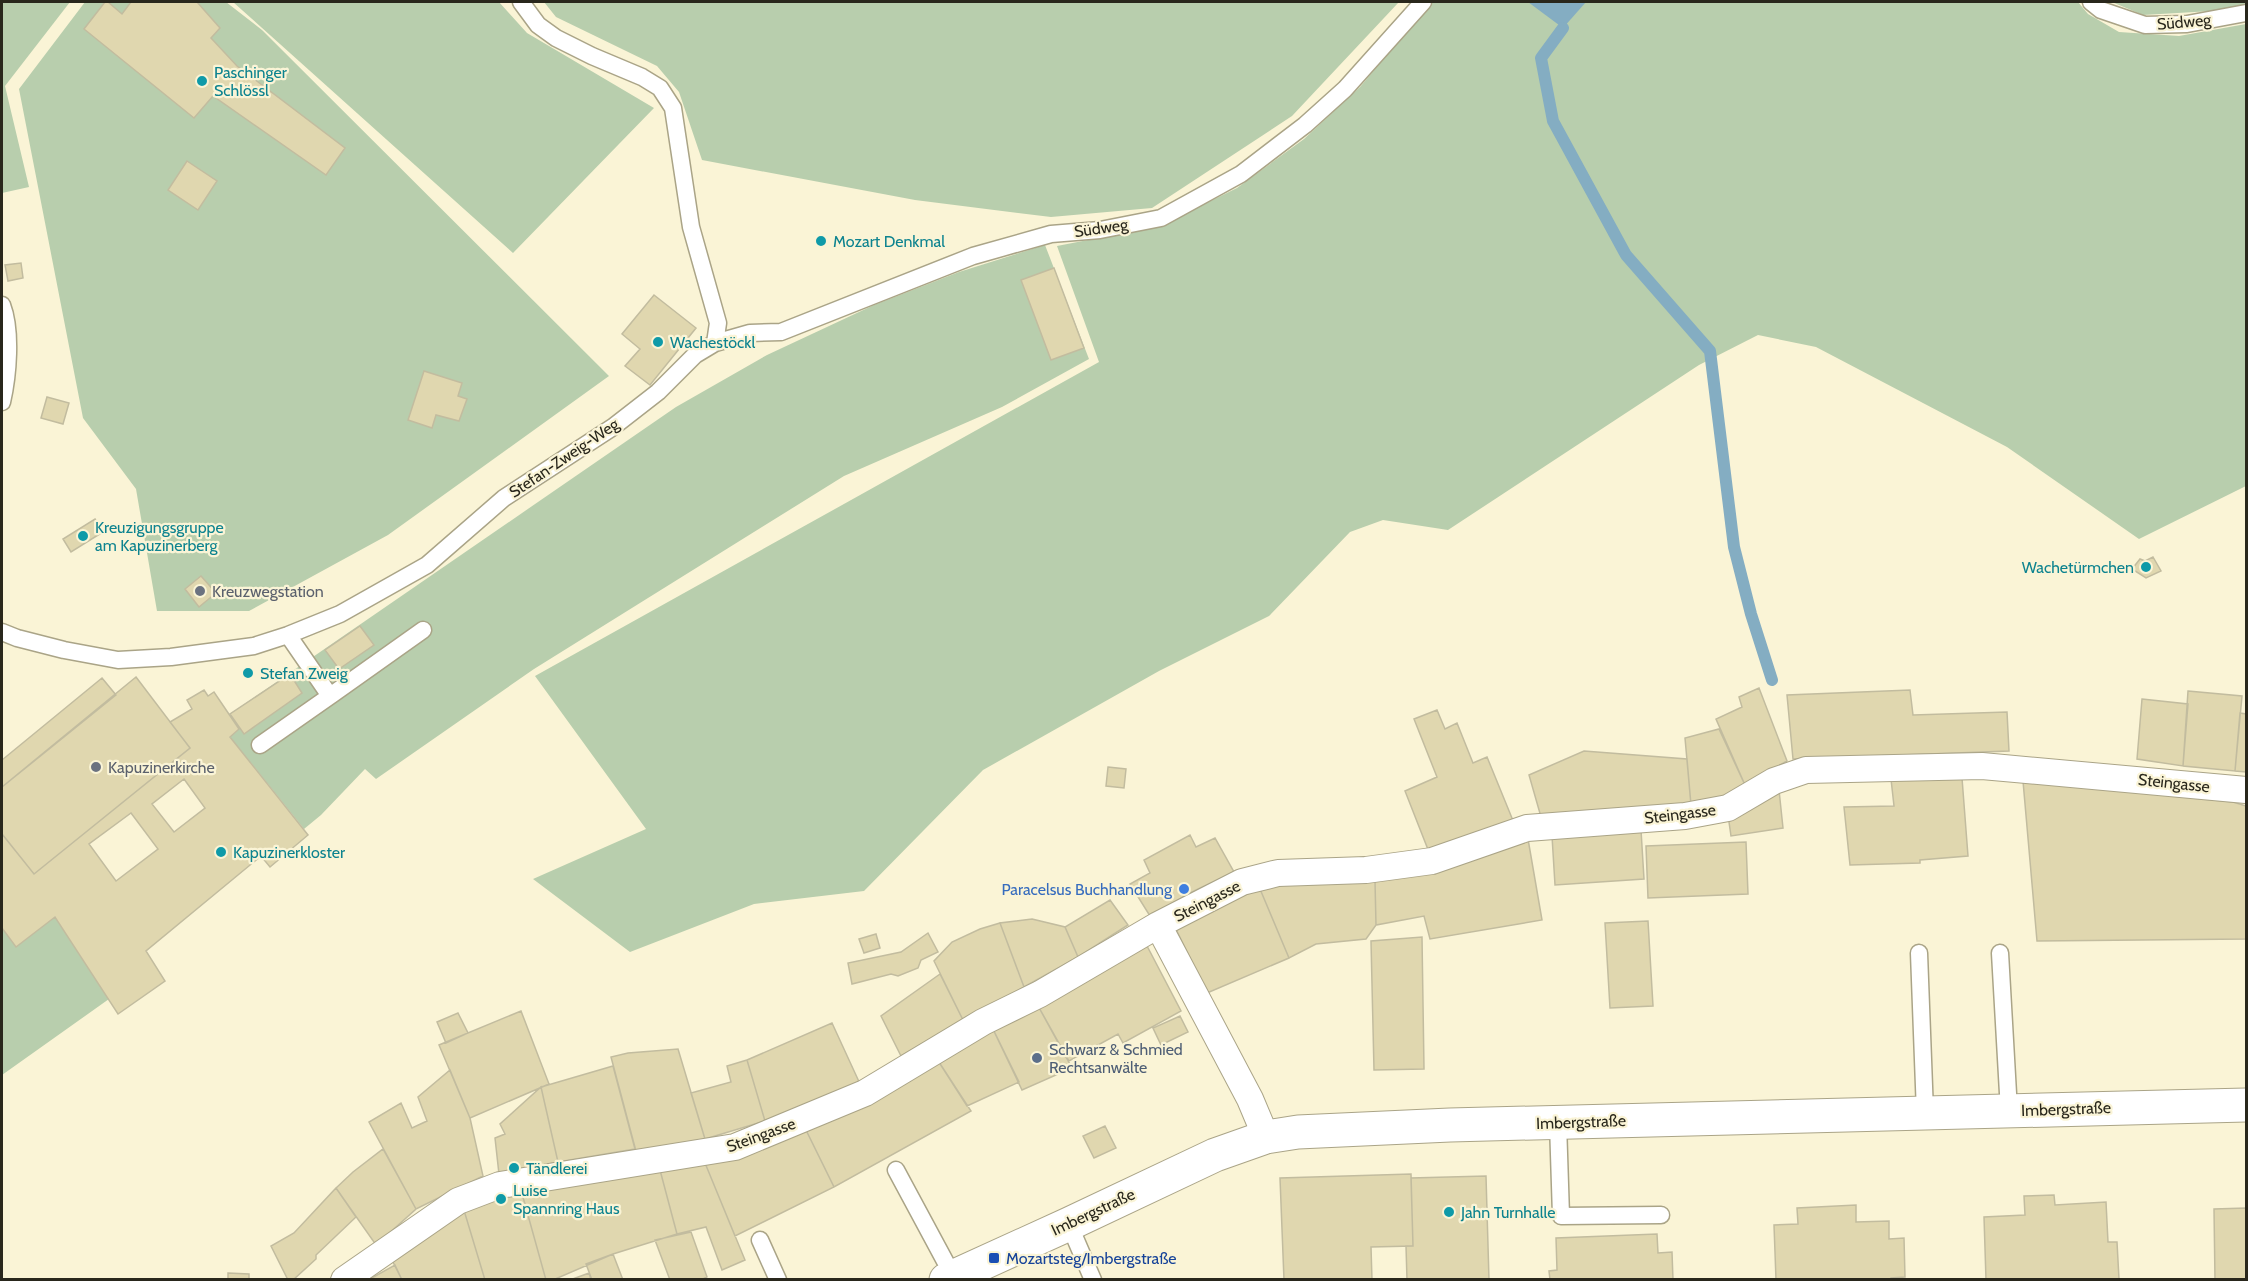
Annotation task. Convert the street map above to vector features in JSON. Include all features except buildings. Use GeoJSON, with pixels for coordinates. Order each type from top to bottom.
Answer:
{"type":"FeatureCollection","features":[{"type":"Feature","properties":{"kind":"main road","name":"Imbergstraße"},"geometry":{"type":"LineString","coordinates":[[949,1278],[1215,1155],[1266,1137],[1298,1132],[1558,1122],[2247,1105]]}},
{"type":"Feature","properties":{"kind":"street","name":"Steingasse"},"geometry":{"type":"LineString","coordinates":[[344,1280],[458,1201],[500,1185],[735,1147],[865,1093],[983,1022],[1040,994],[1158,925],[1242,882],[1278,873],[1366,870],[1432,861],[1527,828],[1685,816],[1728,808],[1774,781],[1806,771],[1982,766],[2247,790]]}},
{"type":"Feature","properties":{"kind":"street","name":"Steingasse"},"geometry":{"type":"LineString","coordinates":[[1158,925],[1252,1105],[1266,1137]]}},
{"type":"Feature","properties":{"kind":"lane"},"geometry":{"type":"LineString","coordinates":[[521,2],[538,25],[555,38],[642,77],[660,88],[673,108],[691,227],[718,322],[715,344]]}},
{"type":"Feature","properties":{"kind":"lane","name":"Südweg"},"geometry":{"type":"LineString","coordinates":[[715,344],[750,333],[781,332],[963,260],[1029,240],[1051,234],[1100,230],[1161,219],[1241,174],[1305,125],[1345,89],[1423,2]]}},
{"type":"Feature","properties":{"kind":"lane","name":"Südweg"},"geometry":{"type":"LineString","coordinates":[[2091,2],[2101,10],[2145,25],[2187,24],[2247,13]]}},
{"type":"Feature","properties":{"kind":"lane"},"geometry":{"type":"LineString","coordinates":[[2,305],[5,314],[8,366],[2,402]]}},
{"type":"Feature","properties":{"kind":"lane","name":"Stefan-Zweig-Weg"},"geometry":{"type":"LineString","coordinates":[[2,632],[64,650],[118,660],[171,657],[254,646],[340,614],[427,565],[504,498],[613,427],[658,392],[695,355],[715,344]]}},
{"type":"Feature","properties":{"kind":"lane"},"geometry":{"type":"LineString","coordinates":[[260,745],[423,630]]}},
{"type":"Feature","properties":{"kind":"lane"},"geometry":{"type":"LineString","coordinates":[[288,635],[330,696]]}},
{"type":"Feature","properties":{"kind":"lane"},"geometry":{"type":"LineString","coordinates":[[1919,953],[1925,1113]]}},
{"type":"Feature","properties":{"kind":"lane"},"geometry":{"type":"LineString","coordinates":[[2000,953],[2009,1111]]}},
{"type":"Feature","properties":{"kind":"lane"},"geometry":{"type":"LineString","coordinates":[[1558,1122],[1561,1216],[1661,1215]]}},
{"type":"Feature","properties":{"kind":"lane"},"geometry":{"type":"LineString","coordinates":[[896,1170],[949,1278]]}},
{"type":"Feature","properties":{"kind":"lane"},"geometry":{"type":"LineString","coordinates":[[1070,1224],[1093,1280]]}},
{"type":"Feature","properties":{"kind":"lane"},"geometry":{"type":"LineString","coordinates":[[760,1240],[778,1280]]}},
{"type":"Feature","properties":{"kind":"green space"},"geometry":{"type":"Polygon","coordinates":[[[2,2],[70,2],[5,86],[29,187],[2,193],[2,2]]]}},
{"type":"Feature","properties":{"kind":"green space"},"geometry":{"type":"Polygon","coordinates":[[[85,2],[226,2],[262,30],[609,376],[388,535],[249,611],[157,611],[136,489],[83,418],[19,89],[85,2]]]}},
{"type":"Feature","properties":{"kind":"green space"},"geometry":{"type":"Polygon","coordinates":[[[233,2],[499,2],[527,33],[654,108],[513,253],[233,2]]]}},
{"type":"Feature","properties":{"kind":"green space"},"geometry":{"type":"Polygon","coordinates":[[[544,2],[1399,2],[1292,116],[1152,208],[1051,217],[915,200],[702,160],[679,92],[657,66],[556,17],[544,2]]]}},
{"type":"Feature","properties":{"kind":"green space"},"geometry":{"type":"Polygon","coordinates":[[[1431,2],[2078,2],[2088,14],[2119,32],[2179,36],[2246,24],[2246,486],[2139,539],[2007,447],[1816,347],[1758,335],[1699,365],[1448,530],[1383,520],[1350,532],[1269,616],[1159,671],[983,770],[864,891],[754,904],[630,952],[533,879],[646,829],[535,676],[1099,362],[1057,246],[1160,226],[1237,188],[1304,139],[1360,87],[1431,2]]]}},
{"type":"Feature","properties":{"kind":"green space"},"geometry":{"type":"Polygon","coordinates":[[[2112,2],[2246,2],[2246,5],[2212,11],[2143,15],[2112,2]]]}},
{"type":"Feature","properties":{"kind":"green space"},"geometry":{"type":"Polygon","coordinates":[[[1045,245],[1089,359],[1002,407],[844,476],[534,669],[376,779],[365,769],[321,815],[304,829],[230,737],[239,729],[230,714],[676,407],[767,355],[874,305],[959,272],[1045,245]]]}},
{"type":"Feature","properties":{"kind":"green space"},"geometry":{"type":"Polygon","coordinates":[[[55,917],[109,999],[2,1075],[2,928],[16,947],[55,917]]]}},
{"type":"Feature","properties":{"kind":"water"},"geometry":{"type":"Polygon","coordinates":[[[1528,2],[1586,2],[1563,28],[1528,2]]]}},
{"type":"Feature","properties":{"kind":"waterway"},"geometry":{"type":"LineString","coordinates":[[1563,28],[1541,58],[1553,121],[1626,255],[1710,351],[1734,547],[1751,614],[1772,680]]}},
{"type":"Feature","properties":{"kind":"place","name":"Paschinger Schlössl"},"geometry":{"type":"Point","coordinates":[202,81]}},
{"type":"Feature","properties":{"kind":"place","name":"Mozart Denkmal"},"geometry":{"type":"Point","coordinates":[821,241]}},
{"type":"Feature","properties":{"kind":"place","name":"Wachestöckl"},"geometry":{"type":"Point","coordinates":[658,342]}},
{"type":"Feature","properties":{"kind":"place","name":"Kreuzigungsgruppe am Kapuzinerberg"},"geometry":{"type":"Point","coordinates":[83,536]}},
{"type":"Feature","properties":{"kind":"place","name":"Wachetürmchen"},"geometry":{"type":"Point","coordinates":[2146,567]}},
{"type":"Feature","properties":{"kind":"place","name":"Kreuzwegstation"},"geometry":{"type":"Point","coordinates":[200,591]}},
{"type":"Feature","properties":{"kind":"place","name":"Stefan Zweig"},"geometry":{"type":"Point","coordinates":[248,673]}},
{"type":"Feature","properties":{"kind":"place","name":"Kapuzinerkirche"},"geometry":{"type":"Point","coordinates":[96,767]}},
{"type":"Feature","properties":{"kind":"place","name":"Kapuzinerkloster"},"geometry":{"type":"Point","coordinates":[221,852]}},
{"type":"Feature","properties":{"kind":"place","name":"Paracelsus Buchhandlung"},"geometry":{"type":"Point","coordinates":[1184,889]}},
{"type":"Feature","properties":{"kind":"place","name":"Schwarz & Schmied Rechtsanwälte"},"geometry":{"type":"Point","coordinates":[1037,1058]}},
{"type":"Feature","properties":{"kind":"place","name":"Tändlerei"},"geometry":{"type":"Point","coordinates":[514,1168]}},
{"type":"Feature","properties":{"kind":"place","name":"Luise Spannring Haus"},"geometry":{"type":"Point","coordinates":[501,1199]}},
{"type":"Feature","properties":{"kind":"place","name":"Jahn Turnhalle"},"geometry":{"type":"Point","coordinates":[1449,1212]}},
{"type":"Feature","properties":{"kind":"place","name":"Mozartsteg/Imbergstraße"},"geometry":{"type":"Point","coordinates":[994,1258]}}]}
